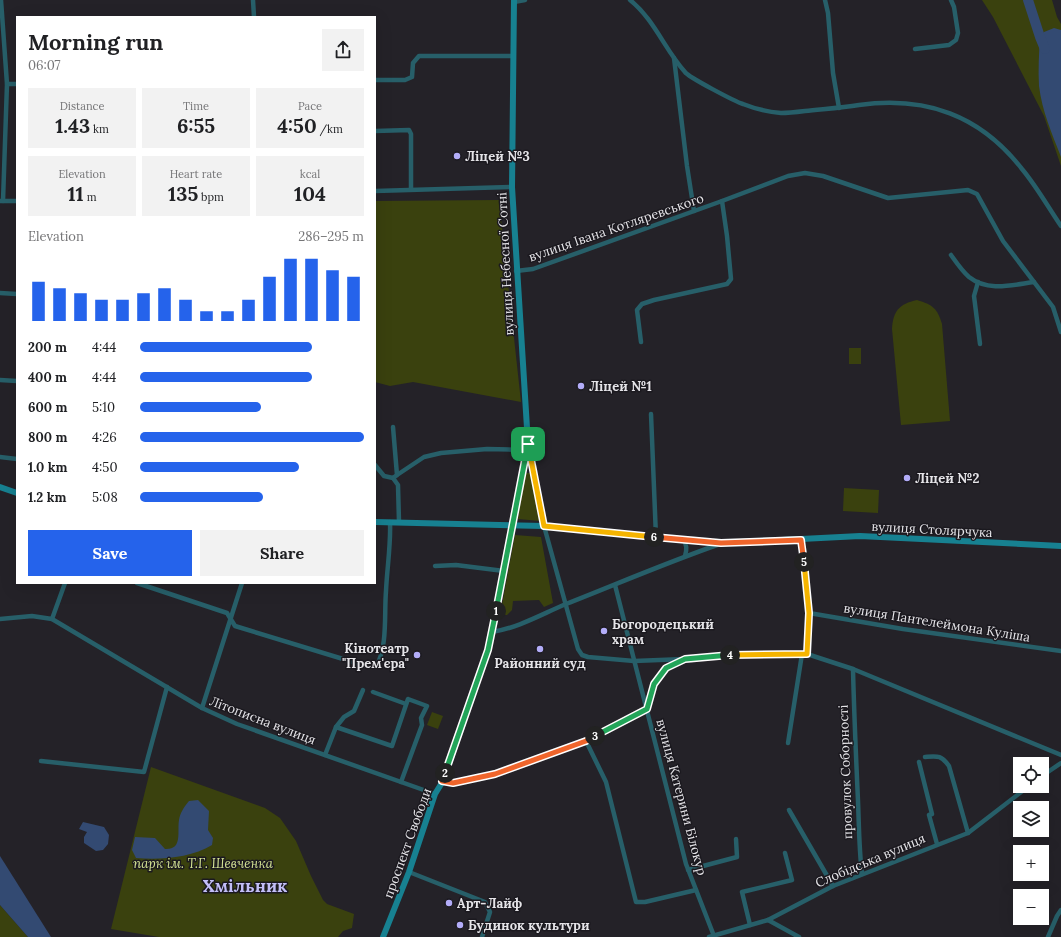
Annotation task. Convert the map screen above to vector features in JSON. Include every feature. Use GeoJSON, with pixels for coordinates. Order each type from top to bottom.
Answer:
{"type":"FeatureCollection","features":[{"type":"Feature","properties":{"kind":"main road","name":"вулиця Небесної Сотні"},"geometry":{"type":"LineString","coordinates":[[512,525],[527,447],[512,187],[514,1]]}},
{"type":"Feature","properties":{"kind":"main road"},"geometry":{"type":"LineString","coordinates":[[0,487],[16,493]]}},
{"type":"Feature","properties":{"kind":"main road","name":"вулиця Столярчука"},"geometry":{"type":"LineString","coordinates":[[376,522],[544,526],[721,543],[860,536],[1061,546]]}},
{"type":"Feature","properties":{"kind":"main road","name":"проспект Свободи"},"geometry":{"type":"LineString","coordinates":[[383,937],[409,872],[435,794],[442,781],[488,650],[512,525]]}},
{"type":"Feature","properties":{"kind":"street"},"geometry":{"type":"LineString","coordinates":[[1,0],[7,84],[2,201],[16,201]]}},
{"type":"Feature","properties":{"kind":"street"},"geometry":{"type":"LineString","coordinates":[[253,0],[254,16]]}},
{"type":"Feature","properties":{"kind":"street"},"geometry":{"type":"LineString","coordinates":[[514,1],[525,0]]}},
{"type":"Feature","properties":{"kind":"street"},"geometry":{"type":"LineString","coordinates":[[630,0],[639,8],[686,74],[742,104],[781,113],[886,103],[912,104],[942,110],[970,123],[992,138],[1016,162],[1035,186],[1061,226]]}},
{"type":"Feature","properties":{"kind":"street"},"geometry":{"type":"LineString","coordinates":[[824,0],[829,22],[833,74],[840,108]]}},
{"type":"Feature","properties":{"kind":"street"},"geometry":{"type":"LineString","coordinates":[[915,49],[949,45],[956,40],[958,33],[954,7],[951,0]]}},
{"type":"Feature","properties":{"kind":"street"},"geometry":{"type":"LineString","coordinates":[[376,80],[405,80],[412,77],[413,63],[419,56],[513,56]]}},
{"type":"Feature","properties":{"kind":"street"},"geometry":{"type":"LineString","coordinates":[[674,58],[694,211]]}},
{"type":"Feature","properties":{"kind":"street"},"geometry":{"type":"LineString","coordinates":[[7,84],[16,84]]}},
{"type":"Feature","properties":{"kind":"street"},"geometry":{"type":"LineString","coordinates":[[376,131],[409,130],[411,134],[411,189]]}},
{"type":"Feature","properties":{"kind":"street","name":"вулиця Івана Котляревського"},"geometry":{"type":"LineString","coordinates":[[516,271],[533,269],[788,176],[805,173],[823,176],[888,198],[968,190],[977,194],[1003,241],[1053,307],[1061,332]]}},
{"type":"Feature","properties":{"kind":"street"},"geometry":{"type":"LineString","coordinates":[[376,191],[512,187]]}},
{"type":"Feature","properties":{"kind":"street","name":"вулиця Івана Котляревського"},"geometry":{"type":"LineString","coordinates":[[641,342],[637,310],[642,304],[727,284],[731,279],[722,201]]}},
{"type":"Feature","properties":{"kind":"street"},"geometry":{"type":"LineString","coordinates":[[951,255],[969,277],[993,287],[1034,282]]}},
{"type":"Feature","properties":{"kind":"street"},"geometry":{"type":"LineString","coordinates":[[978,282],[974,296],[980,344]]}},
{"type":"Feature","properties":{"kind":"street"},"geometry":{"type":"LineString","coordinates":[[0,293],[16,294]]}},
{"type":"Feature","properties":{"kind":"street"},"geometry":{"type":"LineString","coordinates":[[0,380],[16,381]]}},
{"type":"Feature","properties":{"kind":"street"},"geometry":{"type":"LineString","coordinates":[[651,414],[656,537]]}},
{"type":"Feature","properties":{"kind":"street"},"geometry":{"type":"LineString","coordinates":[[393,427],[395,476],[398,485],[399,522]]}},
{"type":"Feature","properties":{"kind":"street"},"geometry":{"type":"LineString","coordinates":[[376,466],[384,476],[395,476],[424,457],[441,453],[527,447],[544,526],[565,605],[578,649],[582,655],[588,657],[634,661],[685,659],[734,654],[807,654],[853,669],[1061,755]]}},
{"type":"Feature","properties":{"kind":"street"},"geometry":{"type":"LineString","coordinates":[[0,457],[16,459]]}},
{"type":"Feature","properties":{"kind":"street"},"geometry":{"type":"LineString","coordinates":[[140,584],[227,613],[235,626],[366,666],[376,667],[380,659],[383,644],[391,538],[390,522]]}},
{"type":"Feature","properties":{"kind":"street"},"geometry":{"type":"LineString","coordinates":[[683,539],[687,550],[685,556]]}},
{"type":"Feature","properties":{"kind":"street"},"geometry":{"type":"LineString","coordinates":[[801,540],[806,571],[809,613],[807,654]]}},
{"type":"Feature","properties":{"kind":"street"},"geometry":{"type":"LineString","coordinates":[[492,632],[506,630],[685,556],[721,543]]}},
{"type":"Feature","properties":{"kind":"street"},"geometry":{"type":"LineString","coordinates":[[435,566],[456,565],[504,571]]}},
{"type":"Feature","properties":{"kind":"street"},"geometry":{"type":"LineString","coordinates":[[0,619],[32,616],[52,619],[64,584]]}},
{"type":"Feature","properties":{"kind":"street"},"geometry":{"type":"LineString","coordinates":[[202,708],[242,584]]}},
{"type":"Feature","properties":{"kind":"street","name":"вулиця Катерини Білокур"},"geometry":{"type":"LineString","coordinates":[[615,585],[688,870],[712,936]]}},
{"type":"Feature","properties":{"kind":"street","name":"вулиця Пантелеймона Куліша"},"geometry":{"type":"LineString","coordinates":[[809,613],[903,630],[1061,651]]}},
{"type":"Feature","properties":{"kind":"street","name":"Літописна вулиця"},"geometry":{"type":"LineString","coordinates":[[52,619],[202,708],[237,724],[435,794]]}},
{"type":"Feature","properties":{"kind":"street"},"geometry":{"type":"LineString","coordinates":[[788,743],[802,654]]}},
{"type":"Feature","properties":{"kind":"street"},"geometry":{"type":"LineString","coordinates":[[442,781],[453,783],[495,774],[586,741],[647,709],[654,684],[666,668],[685,659]]}},
{"type":"Feature","properties":{"kind":"street","name":"провулок Соборності"},"geometry":{"type":"LineString","coordinates":[[853,669],[859,851],[862,874]]}},
{"type":"Feature","properties":{"kind":"street"},"geometry":{"type":"LineString","coordinates":[[41,761],[144,772],[167,688]]}},
{"type":"Feature","properties":{"kind":"street"},"geometry":{"type":"LineString","coordinates":[[325,755],[336,727],[344,717],[354,711],[363,690]]}},
{"type":"Feature","properties":{"kind":"street"},"geometry":{"type":"LineString","coordinates":[[373,692],[406,704]]}},
{"type":"Feature","properties":{"kind":"street"},"geometry":{"type":"LineString","coordinates":[[336,727],[392,746],[408,699],[427,706],[421,718],[422,725],[401,782]]}},
{"type":"Feature","properties":{"kind":"street"},"geometry":{"type":"LineString","coordinates":[[586,741],[606,782],[636,902],[645,902],[696,890]]}},
{"type":"Feature","properties":{"kind":"street"},"geometry":{"type":"LineString","coordinates":[[925,757],[938,756],[944,758],[949,766],[968,833]]}},
{"type":"Feature","properties":{"kind":"street"},"geometry":{"type":"LineString","coordinates":[[919,762],[932,814],[929,815],[937,844]]}},
{"type":"Feature","properties":{"kind":"street"},"geometry":{"type":"LineString","coordinates":[[1049,771],[1061,763]]}},
{"type":"Feature","properties":{"kind":"street","name":"Слобідська вулиця"},"geometry":{"type":"LineString","coordinates":[[712,936],[768,920],[833,886],[968,833],[1020,793]]}},
{"type":"Feature","properties":{"kind":"street"},"geometry":{"type":"LineString","coordinates":[[789,810],[833,886]]}},
{"type":"Feature","properties":{"kind":"street"},"geometry":{"type":"LineString","coordinates":[[688,870],[737,857],[736,839]]}},
{"type":"Feature","properties":{"kind":"street"},"geometry":{"type":"LineString","coordinates":[[750,925],[742,892],[792,880],[785,853]]}},
{"type":"Feature","properties":{"kind":"street"},"geometry":{"type":"LineString","coordinates":[[409,872],[485,902],[490,912],[482,937]]}},
{"type":"Feature","properties":{"kind":"street"},"geometry":{"type":"LineString","coordinates":[[1048,937],[1061,910]]}},
{"type":"Feature","properties":{"kind":"street"},"geometry":{"type":"LineString","coordinates":[[768,920],[799,937]]}},
{"type":"Feature","properties":{"kind":"green space"},"geometry":{"type":"Polygon","coordinates":[[[982,0],[1052,0],[1057,17],[1061,24],[1061,166],[1044,116],[993,17],[982,0]]]}},
{"type":"Feature","properties":{"kind":"green space"},"geometry":{"type":"Polygon","coordinates":[[[499,200],[521,402],[413,382],[390,386],[376,382],[376,201],[499,200]]]}},
{"type":"Feature","properties":{"kind":"green space"},"geometry":{"type":"Polygon","coordinates":[[[917,300],[934,308],[942,324],[950,421],[901,425],[892,329],[894,317],[898,309],[901,306],[917,300]]]}},
{"type":"Feature","properties":{"kind":"green space"},"geometry":{"type":"Polygon","coordinates":[[[849,348],[861,348],[861,364],[849,364],[849,348]]]}},
{"type":"Feature","properties":{"kind":"green space"},"geometry":{"type":"Polygon","coordinates":[[[525,473],[531,473],[540,521],[518,519],[525,473]]]}},
{"type":"Feature","properties":{"kind":"green space"},"geometry":{"type":"Polygon","coordinates":[[[844,488],[879,490],[878,513],[843,511],[844,488]]]}},
{"type":"Feature","properties":{"kind":"green space"},"geometry":{"type":"Polygon","coordinates":[[[515,535],[541,537],[553,603],[544,607],[539,600],[513,601],[512,610],[507,615],[503,615],[501,610],[515,535]]]}},
{"type":"Feature","properties":{"kind":"green space"},"geometry":{"type":"Polygon","coordinates":[[[432,712],[443,716],[438,729],[427,725],[432,712]]]}},
{"type":"Feature","properties":{"kind":"green space","name":"парк ім. Т.Г. Шевченка"},"geometry":{"type":"Polygon","coordinates":[[[151,767],[265,808],[280,818],[296,841],[323,900],[327,904],[354,914],[352,928],[343,931],[338,937],[159,937],[111,929],[151,767]]]}},
{"type":"Feature","properties":{"kind":"green space"},"geometry":{"type":"Polygon","coordinates":[[[0,905],[28,937],[0,937],[0,905]]]}},
{"type":"Feature","properties":{"kind":"water"},"geometry":{"type":"Polygon","coordinates":[[[1054,28],[1061,30],[1061,157],[1045,113],[1039,86],[1040,37],[1044,32],[1054,28]]]}},
{"type":"Feature","properties":{"kind":"water"},"geometry":{"type":"Polygon","coordinates":[[[198,800],[209,811],[208,830],[213,838],[212,845],[195,853],[175,857],[155,859],[136,858],[132,850],[135,837],[155,838],[165,849],[171,849],[174,847],[178,839],[181,812],[189,801],[198,800]]]}},
{"type":"Feature","properties":{"kind":"water"},"geometry":{"type":"Polygon","coordinates":[[[83,822],[104,827],[109,835],[108,844],[103,850],[96,851],[84,843],[84,837],[87,832],[79,829],[83,822]]]}},
{"type":"Feature","properties":{"kind":"water"},"geometry":{"type":"Polygon","coordinates":[[[0,856],[51,937],[28,937],[0,905],[0,856]]]}},
{"type":"Feature","properties":{"kind":"waterway"},"geometry":{"type":"LineString","coordinates":[[1028,0],[1045,49]]}},
{"type":"Feature","properties":{"kind":"place","name":"Ліцей №3"},"geometry":{"type":"Point","coordinates":[457,156]}},
{"type":"Feature","properties":{"kind":"place","name":"Ліцей №1"},"geometry":{"type":"Point","coordinates":[581,386]}},
{"type":"Feature","properties":{"kind":"place","name":"Ліцей №2"},"geometry":{"type":"Point","coordinates":[907,478]}},
{"type":"Feature","properties":{"kind":"place","name":"Богородецький храм"},"geometry":{"type":"Point","coordinates":[604,631]}},
{"type":"Feature","properties":{"kind":"place","name":"Районний суд"},"geometry":{"type":"Point","coordinates":[540,649]}},
{"type":"Feature","properties":{"kind":"place","name":"Кінотеатр \"Прем'єра\""},"geometry":{"type":"Point","coordinates":[417,655]}},
{"type":"Feature","properties":{"kind":"place","name":"Арт-Лайф"},"geometry":{"type":"Point","coordinates":[449,903]}},
{"type":"Feature","properties":{"kind":"place","name":"Будинок культури"},"geometry":{"type":"Point","coordinates":[460,925]}},
{"type":"Feature","properties":{"kind":"district","name":"Хмільник"},"geometry":{"type":"Point","coordinates":[245,886]}},
{"type":"Feature","properties":{"kind":"route"},"geometry":{"type":"LineString","coordinates":[[528,444],[544,526],[721,543],[801,540],[806,571],[809,613],[807,654],[734,654],[685,659],[666,668],[654,684],[647,709],[586,741],[495,774],[453,783],[442,781],[488,650],[528,444]]}}]}
